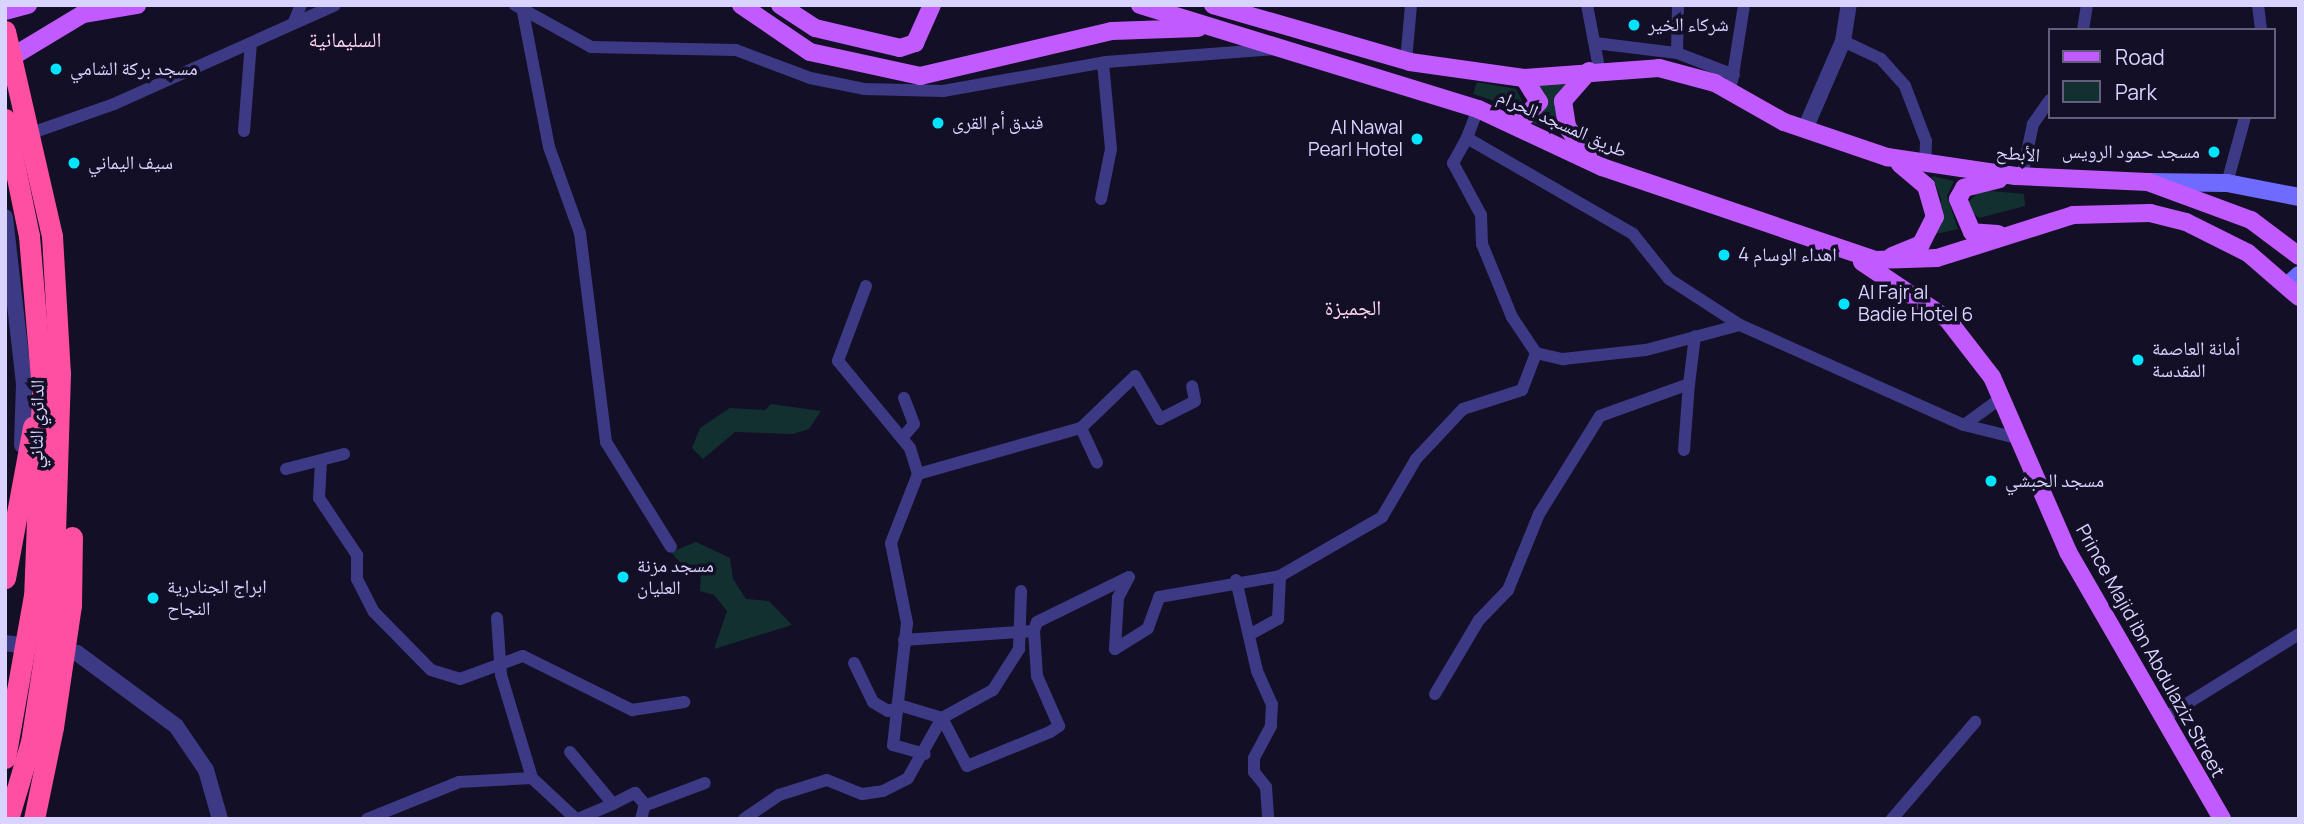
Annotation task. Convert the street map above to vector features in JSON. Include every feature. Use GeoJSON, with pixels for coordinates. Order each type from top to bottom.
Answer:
{"type":"FeatureCollection","features":[{"type":"Feature","properties":{"kind":"highway","name":"الدائري الثاني"},"geometry":{"type":"LineString","coordinates":[[5,31],[52,236],[60,373],[73,488],[52,600],[31,742],[8,819]]}},
{"type":"Feature","properties":{"kind":"highway","name":"الدائري الثاني"},"geometry":{"type":"LineString","coordinates":[[5,119],[29,236],[42,391],[52,600],[5,758]]}},
{"type":"Feature","properties":{"kind":"highway"},"geometry":{"type":"LineString","coordinates":[[5,578],[22,477],[42,391]]}},
{"type":"Feature","properties":{"kind":"highway"},"geometry":{"type":"LineString","coordinates":[[34,819],[53,727],[52,600]]}},
{"type":"Feature","properties":{"kind":"main road"},"geometry":{"type":"LineString","coordinates":[[5,12],[28,5]]}},
{"type":"Feature","properties":{"kind":"main road"},"geometry":{"type":"LineString","coordinates":[[5,61],[83,14],[137,5]]}},
{"type":"Feature","properties":{"kind":"main road"},"geometry":{"type":"LineString","coordinates":[[741,5],[810,52],[920,76],[1112,32],[1219,28]]}},
{"type":"Feature","properties":{"kind":"main road"},"geometry":{"type":"LineString","coordinates":[[780,5],[816,28],[882,47],[915,43],[932,5]]}},
{"type":"Feature","properties":{"kind":"main road","name":"طريق المسجد الحرام"},"geometry":{"type":"LineString","coordinates":[[1140,5],[1291,47],[1478,109],[1602,167],[1840,251],[1875,260],[1937,258],[2009,233]]}},
{"type":"Feature","properties":{"kind":"main road","name":"طريق المسجد الحرام"},"geometry":{"type":"LineString","coordinates":[[1213,5],[1406,61],[1524,78],[1594,69],[1659,68],[1732,83],[1804,129],[1887,157],[1925,164]]}},
{"type":"Feature","properties":{"kind":"main road"},"geometry":{"type":"LineString","coordinates":[[1594,69],[1569,89],[1564,115],[1582,150],[1602,167]]}},
{"type":"Feature","properties":{"kind":"main road"},"geometry":{"type":"LineString","coordinates":[[1517,125],[1539,102],[1524,78]]}},
{"type":"Feature","properties":{"kind":"main road"},"geometry":{"type":"LineString","coordinates":[[1875,260],[1921,244],[1935,217],[1926,186],[1887,157]]}},
{"type":"Feature","properties":{"kind":"main road","name":"الأبطح"},"geometry":{"type":"LineString","coordinates":[[1925,164],[2019,176],[2148,182],[2251,220],[2299,256]]}},
{"type":"Feature","properties":{"kind":"main road"},"geometry":{"type":"LineString","coordinates":[[2019,176],[1964,188],[1958,200],[1972,232],[2009,233],[2073,215],[2150,213],[2220,237],[2295,285]]}},
{"type":"Feature","properties":{"kind":"main road"},"geometry":{"type":"LineString","coordinates":[[2148,182],[2227,183],[2299,197]]}},
{"type":"Feature","properties":{"kind":"main road","name":"Prince Majid ibn Abdulaziz Street"},"geometry":{"type":"LineString","coordinates":[[1840,251],[1887,275],[1947,319],[2001,398],[2068,552],[2222,819]]}},
{"type":"Feature","properties":{"kind":"street"},"geometry":{"type":"LineString","coordinates":[[295,22],[301,5]]}},
{"type":"Feature","properties":{"kind":"street"},"geometry":{"type":"LineString","coordinates":[[5,155],[18,138],[114,104],[335,5]]}},
{"type":"Feature","properties":{"kind":"street"},"geometry":{"type":"LineString","coordinates":[[1406,61],[1410,5]]}},
{"type":"Feature","properties":{"kind":"street"},"geometry":{"type":"LineString","coordinates":[[1587,5],[1595,43],[1594,69]]}},
{"type":"Feature","properties":{"kind":"street"},"geometry":{"type":"LineString","coordinates":[[1677,53],[1678,5]]}},
{"type":"Feature","properties":{"kind":"street"},"geometry":{"type":"LineString","coordinates":[[1595,43],[1677,53],[1732,83],[1744,5]]}},
{"type":"Feature","properties":{"kind":"street"},"geometry":{"type":"LineString","coordinates":[[1804,129],[1843,41],[1849,5]]}},
{"type":"Feature","properties":{"kind":"street"},"geometry":{"type":"LineString","coordinates":[[2083,28],[2087,5]]}},
{"type":"Feature","properties":{"kind":"street"},"geometry":{"type":"LineString","coordinates":[[2258,5],[2260,28]]}},
{"type":"Feature","properties":{"kind":"street"},"geometry":{"type":"LineString","coordinates":[[519,9],[591,47],[736,50],[810,78],[864,89],[943,91],[1103,63],[1291,47]]}},
{"type":"Feature","properties":{"kind":"street"},"geometry":{"type":"LineString","coordinates":[[519,9],[549,147],[580,233],[606,442],[671,547]]}},
{"type":"Feature","properties":{"kind":"street"},"geometry":{"type":"LineString","coordinates":[[1843,41],[1881,59],[1905,86],[1926,141],[1925,164]]}},
{"type":"Feature","properties":{"kind":"street"},"geometry":{"type":"LineString","coordinates":[[244,131],[251,43]]}},
{"type":"Feature","properties":{"kind":"street"},"geometry":{"type":"LineString","coordinates":[[1101,199],[1111,149],[1103,63]]}},
{"type":"Feature","properties":{"kind":"street"},"geometry":{"type":"LineString","coordinates":[[2019,176],[2033,124],[2048,103]]}},
{"type":"Feature","properties":{"kind":"street"},"geometry":{"type":"LineString","coordinates":[[1478,109],[1467,138],[1452,163],[1481,215],[1482,244],[1512,317],[1536,353],[1563,359],[1646,350],[1740,325]]}},
{"type":"Feature","properties":{"kind":"street"},"geometry":{"type":"LineString","coordinates":[[2227,183],[2244,119]]}},
{"type":"Feature","properties":{"kind":"street"},"geometry":{"type":"LineString","coordinates":[[1467,138],[1633,234],[1669,279],[1740,325],[1964,425],[2017,438]]}},
{"type":"Feature","properties":{"kind":"street"},"geometry":{"type":"LineString","coordinates":[[5,218],[24,384],[22,477]]}},
{"type":"Feature","properties":{"kind":"street"},"geometry":{"type":"LineString","coordinates":[[866,286],[838,361],[902,438],[918,474],[891,543],[907,622],[893,745],[925,754]]}},
{"type":"Feature","properties":{"kind":"street"},"geometry":{"type":"LineString","coordinates":[[1684,450],[1695,336]]}},
{"type":"Feature","properties":{"kind":"street"},"geometry":{"type":"LineString","coordinates":[[744,819],[808,784],[827,780],[862,794],[883,791],[908,778],[925,754],[942,718],[993,690],[1028,631],[1037,622],[1129,577],[1118,598],[1115,649],[1147,628],[1160,597],[1236,580],[1280,576],[1382,517],[1416,459],[1463,409],[1522,390],[1536,353]]}},
{"type":"Feature","properties":{"kind":"street"},"geometry":{"type":"LineString","coordinates":[[918,474],[1081,428],[1135,376],[1160,419],[1195,401],[1192,386]]}},
{"type":"Feature","properties":{"kind":"street"},"geometry":{"type":"LineString","coordinates":[[1435,694],[1479,620],[1508,590],[1539,514],[1600,416],[1689,384]]}},
{"type":"Feature","properties":{"kind":"street"},"geometry":{"type":"LineString","coordinates":[[902,438],[914,424],[904,398]]}},
{"type":"Feature","properties":{"kind":"street"},"geometry":{"type":"LineString","coordinates":[[1964,425],[2001,398]]}},
{"type":"Feature","properties":{"kind":"street"},"geometry":{"type":"LineString","coordinates":[[1081,428],[1097,463]]}},
{"type":"Feature","properties":{"kind":"street"},"geometry":{"type":"LineString","coordinates":[[286,469],[344,454]]}},
{"type":"Feature","properties":{"kind":"street"},"geometry":{"type":"LineString","coordinates":[[321,461],[319,498],[358,555],[358,579],[374,612],[431,670],[460,679],[523,656],[632,710],[684,702]]}},
{"type":"Feature","properties":{"kind":"street"},"geometry":{"type":"LineString","coordinates":[[1249,635],[1278,619],[1280,576]]}},
{"type":"Feature","properties":{"kind":"street"},"geometry":{"type":"LineString","coordinates":[[1236,580],[1249,635],[1272,704],[1271,726],[1254,758],[1254,772],[1266,787],[1268,819]]}},
{"type":"Feature","properties":{"kind":"street"},"geometry":{"type":"LineString","coordinates":[[854,663],[873,702],[888,711],[899,706],[942,718],[967,765],[1059,726],[1037,676],[1021,591]]}},
{"type":"Feature","properties":{"kind":"street"},"geometry":{"type":"LineString","coordinates":[[497,618],[505,661],[501,675],[532,778],[577,819],[635,793],[643,813],[705,783]]}},
{"type":"Feature","properties":{"kind":"street"},"geometry":{"type":"LineString","coordinates":[[904,640],[1028,631]]}},
{"type":"Feature","properties":{"kind":"street"},"geometry":{"type":"LineString","coordinates":[[2162,719],[2299,634]]}},
{"type":"Feature","properties":{"kind":"street"},"geometry":{"type":"LineString","coordinates":[[5,643],[77,653],[176,726],[206,770],[220,819]]}},
{"type":"Feature","properties":{"kind":"street"},"geometry":{"type":"LineString","coordinates":[[1892,819],[1975,722]]}},
{"type":"Feature","properties":{"kind":"street"},"geometry":{"type":"LineString","coordinates":[[570,752],[613,804]]}},
{"type":"Feature","properties":{"kind":"street"},"geometry":{"type":"LineString","coordinates":[[367,819],[459,782],[532,778]]}},
{"type":"Feature","properties":{"kind":"green space"},"geometry":{"type":"Polygon","coordinates":[[[1477,82],[1516,89],[1522,101],[1510,106],[1473,94],[1477,82]]]}},
{"type":"Feature","properties":{"kind":"green space"},"geometry":{"type":"Polygon","coordinates":[[[1537,84],[1567,84],[1560,94],[1562,131],[1532,123],[1544,104],[1537,84]]]}},
{"type":"Feature","properties":{"kind":"green space"},"geometry":{"type":"Polygon","coordinates":[[[1932,176],[1954,181],[1947,196],[1958,229],[1936,234],[1941,199],[1932,176]]]}},
{"type":"Feature","properties":{"kind":"green space"},"geometry":{"type":"Polygon","coordinates":[[[1981,190],[2024,194],[2025,206],[1979,218],[1965,205],[1981,190]]]}},
{"type":"Feature","properties":{"kind":"green space"},"geometry":{"type":"Polygon","coordinates":[[[771,404],[821,411],[809,429],[793,434],[735,432],[703,459],[692,448],[700,428],[730,408],[765,410],[771,404]]]}},
{"type":"Feature","properties":{"kind":"green space"},"geometry":{"type":"Polygon","coordinates":[[[696,542],[730,558],[733,579],[746,599],[769,601],[792,625],[714,649],[727,611],[714,595],[700,591],[701,572],[686,570],[671,552],[696,542]]]}},
{"type":"Feature","properties":{"kind":"place","name":"شركاء الخير"},"geometry":{"type":"Point","coordinates":[1634,25]}},
{"type":"Feature","properties":{"kind":"place","name":"مسجد بركة الشامي"},"geometry":{"type":"Point","coordinates":[56,69]}},
{"type":"Feature","properties":{"kind":"place","name":"فندق أم القرى"},"geometry":{"type":"Point","coordinates":[938,123]}},
{"type":"Feature","properties":{"kind":"place","name":"Al Nawal Pearl Hotel"},"geometry":{"type":"Point","coordinates":[1417,139]}},
{"type":"Feature","properties":{"kind":"place","name":"مسجد حمود الرويس"},"geometry":{"type":"Point","coordinates":[2214,152]}},
{"type":"Feature","properties":{"kind":"place","name":"سيف اليماني"},"geometry":{"type":"Point","coordinates":[74,163]}},
{"type":"Feature","properties":{"kind":"place","name":"اهداء الوسام 4"},"geometry":{"type":"Point","coordinates":[1724,255]}},
{"type":"Feature","properties":{"kind":"place","name":"Al Fajr al Badie Hotel 6"},"geometry":{"type":"Point","coordinates":[1844,304]}},
{"type":"Feature","properties":{"kind":"place","name":"أمانة العاصمة المقدسة"},"geometry":{"type":"Point","coordinates":[2138,360]}},
{"type":"Feature","properties":{"kind":"place","name":"مسجد الحبشي"},"geometry":{"type":"Point","coordinates":[1991,481]}},
{"type":"Feature","properties":{"kind":"place","name":"مسجد مزنة العليان"},"geometry":{"type":"Point","coordinates":[623,577]}},
{"type":"Feature","properties":{"kind":"place","name":"ابراج الجنادرية النجاح"},"geometry":{"type":"Point","coordinates":[153,598]}},
{"type":"Feature","properties":{"kind":"district","name":"السليمانية"},"geometry":{"type":"Point","coordinates":[345,39]}},
{"type":"Feature","properties":{"kind":"district","name":"الجميزة"},"geometry":{"type":"Point","coordinates":[1353,307]}}]}
